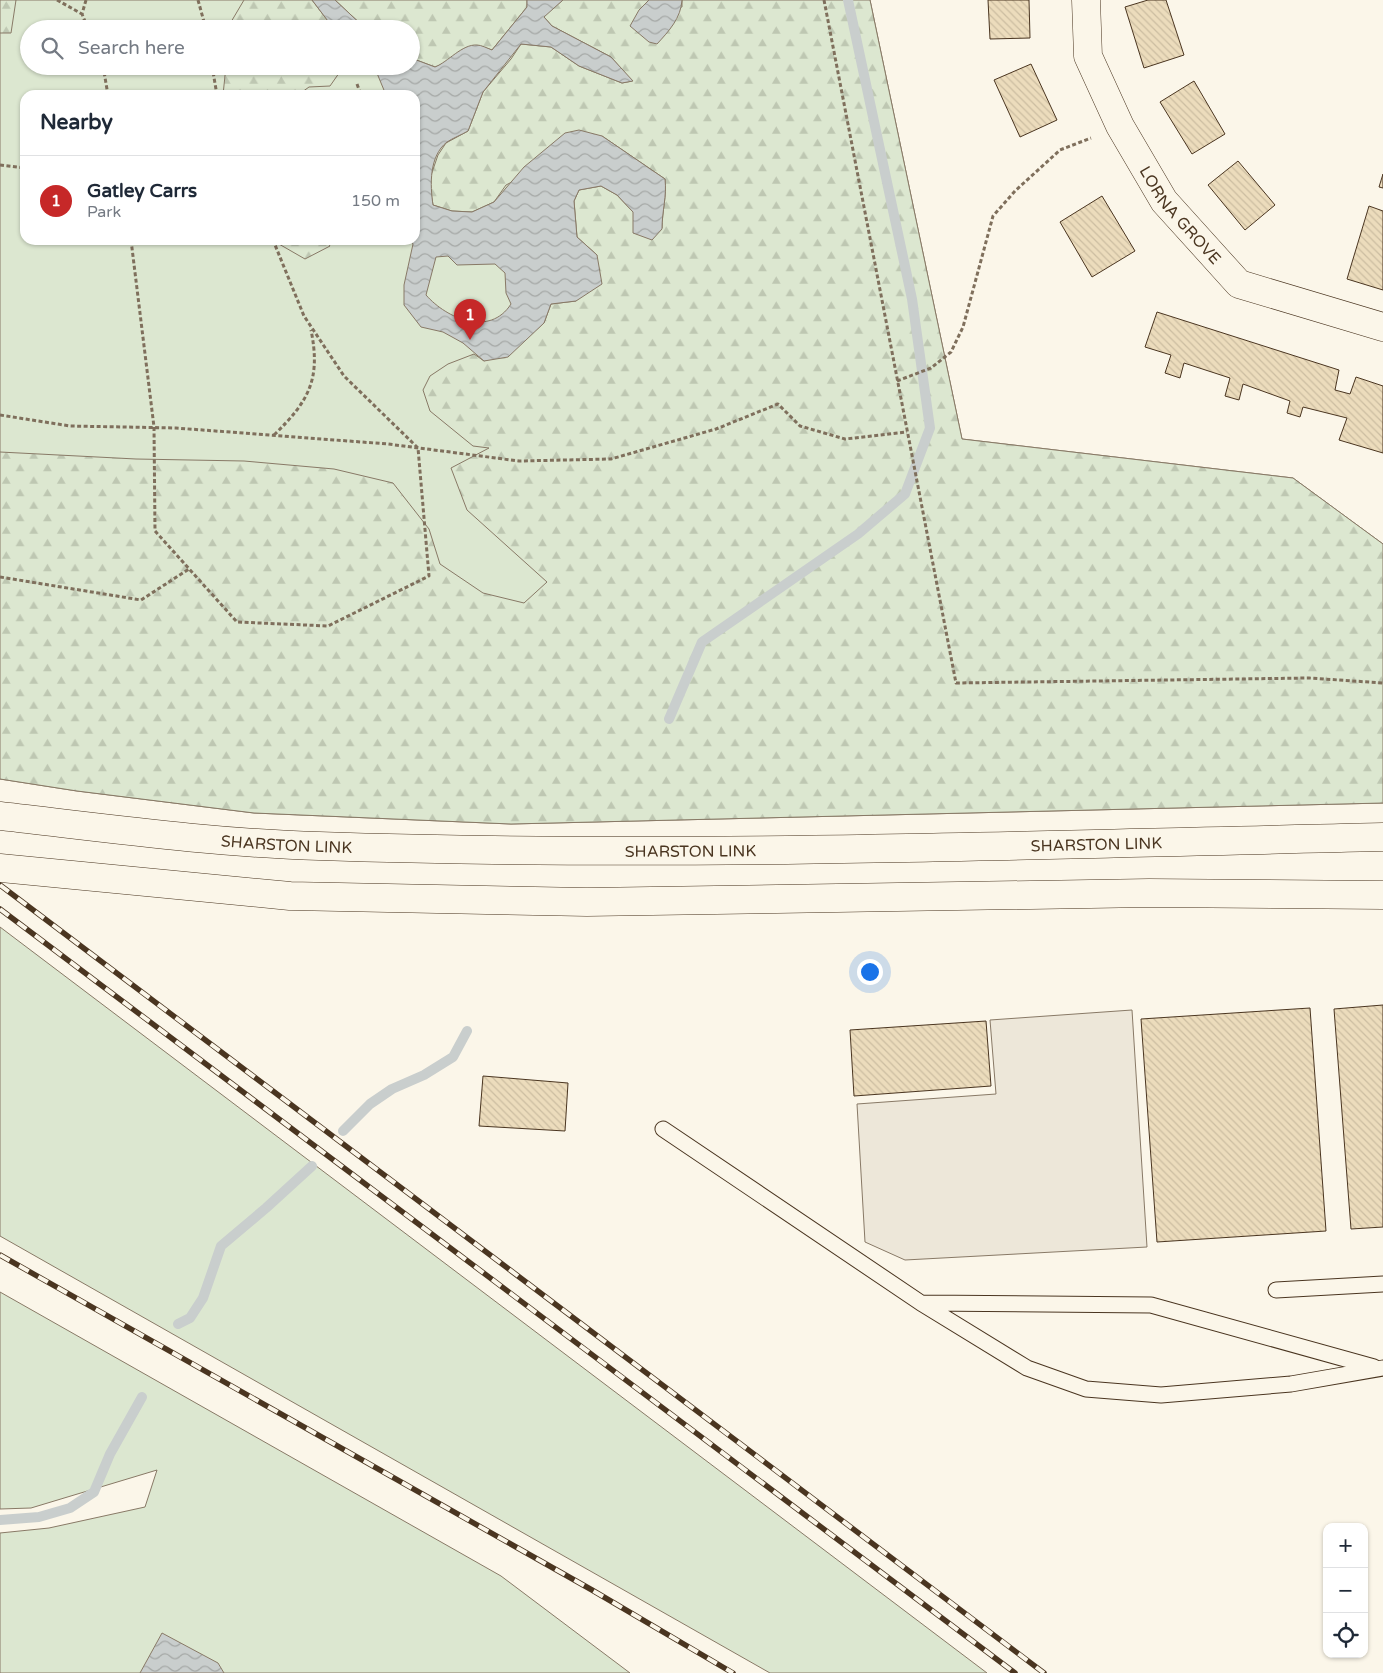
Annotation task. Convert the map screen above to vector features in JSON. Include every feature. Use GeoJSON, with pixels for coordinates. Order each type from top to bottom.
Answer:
{"type":"FeatureCollection","features":[{"type":"Feature","properties":{"kind":"main road","name":"LORNA GROVE"},"geometry":{"type":"LineString","coordinates":[[1086,0],[1088,56],[1120,126],[1164,201],[1239,284],[1383,327]]}},
{"type":"Feature","properties":{"kind":"main road","name":"SHARSTON LINK"},"geometry":{"type":"LineString","coordinates":[[0,816],[200,839],[318,846],[588,852],[1383,837]]}},
{"type":"Feature","properties":{"kind":"main road"},"geometry":{"type":"LineString","coordinates":[[13,869],[290,896],[587,902],[1149,893],[1383,895]]}},
{"type":"Feature","properties":{"kind":"lane"},"geometry":{"type":"LineString","coordinates":[[663,1128],[921,1303],[1027,1368],[1086,1389],[1161,1395],[1291,1384],[1381,1368]]}},
{"type":"Feature","properties":{"kind":"lane"},"geometry":{"type":"LineString","coordinates":[[1276,1290],[1383,1284]]}},
{"type":"Feature","properties":{"kind":"lane"},"geometry":{"type":"LineString","coordinates":[[921,1303],[1151,1305],[1381,1368]]}},
{"type":"Feature","properties":{"kind":"path"},"geometry":{"type":"LineString","coordinates":[[58,0],[82,14]]}},
{"type":"Feature","properties":{"kind":"path"},"geometry":{"type":"LineString","coordinates":[[84,20],[82,14],[86,0]]}},
{"type":"Feature","properties":{"kind":"path"},"geometry":{"type":"LineString","coordinates":[[198,0],[204,20]]}},
{"type":"Feature","properties":{"kind":"path"},"geometry":{"type":"LineString","coordinates":[[824,0],[956,683],[1310,678],[1383,683]]}},
{"type":"Feature","properties":{"kind":"path"},"geometry":{"type":"LineString","coordinates":[[105,75],[107,90]]}},
{"type":"Feature","properties":{"kind":"path"},"geometry":{"type":"LineString","coordinates":[[213,75],[216,90]]}},
{"type":"Feature","properties":{"kind":"path"},"geometry":{"type":"LineString","coordinates":[[357,84],[359,90]]}},
{"type":"Feature","properties":{"kind":"path"},"geometry":{"type":"LineString","coordinates":[[897,381],[931,368],[951,352],[963,327],[994,216],[1015,191],[1060,150],[1120,126]]}},
{"type":"Feature","properties":{"kind":"path"},"geometry":{"type":"LineString","coordinates":[[0,165],[20,167]]}},
{"type":"Feature","properties":{"kind":"path"},"geometry":{"type":"LineString","coordinates":[[132,245],[154,427],[155,531],[237,622],[328,626],[429,576],[418,448],[344,376],[311,326],[275,245]]}},
{"type":"Feature","properties":{"kind":"path"},"geometry":{"type":"LineString","coordinates":[[273,435],[293,417],[307,395],[316,355],[311,326]]}},
{"type":"Feature","properties":{"kind":"path"},"geometry":{"type":"LineString","coordinates":[[0,415],[70,426],[154,427],[273,435],[418,448],[519,461],[612,459],[716,429],[778,404],[800,426],[845,439],[907,432]]}},
{"type":"Feature","properties":{"kind":"path"},"geometry":{"type":"LineString","coordinates":[[0,577],[141,600],[189,569]]}},
{"type":"Feature","properties":{"kind":"green space"},"geometry":{"type":"Polygon","coordinates":[[[0,0],[870,0],[962,439],[1293,478],[1383,544],[1383,803],[511,824],[254,813],[77,791],[0,779],[0,0]]]}},
{"type":"Feature","properties":{"kind":"green space"},"geometry":{"type":"Polygon","coordinates":[[[0,0],[16,0],[11,33],[0,33],[0,0]]]}},
{"type":"Feature","properties":{"kind":"green space"},"geometry":{"type":"Polygon","coordinates":[[[244,0],[312,0],[327,20],[232,20],[244,0]]]}},
{"type":"Feature","properties":{"kind":"green space"},"geometry":{"type":"Polygon","coordinates":[[[335,0],[527,0],[527,7],[492,50],[473,46],[467,47],[435,67],[420,61],[420,20],[356,20],[335,0]]]}},
{"type":"Feature","properties":{"kind":"green space"},"geometry":{"type":"Polygon","coordinates":[[[563,0],[649,0],[639,10],[682,7],[682,0],[870,0],[962,439],[1293,478],[1383,544],[1383,803],[511,824],[254,813],[77,791],[0,779],[0,452],[136,459],[244,461],[334,469],[393,483],[429,529],[440,564],[483,593],[524,603],[547,582],[467,510],[451,468],[489,448],[473,446],[430,411],[423,390],[430,376],[448,364],[474,354],[484,361],[528,337],[544,323],[551,304],[576,301],[597,255],[577,237],[574,201],[579,190],[601,186],[617,195],[633,212],[662,228],[665,179],[602,136],[506,185],[494,202],[472,212],[452,211],[433,205],[429,181],[438,155],[446,143],[468,131],[483,92],[521,44],[551,47],[579,66],[622,83],[632,81],[611,57],[552,26],[543,16],[563,0]]]}},
{"type":"Feature","properties":{"kind":"green space"},"geometry":{"type":"Polygon","coordinates":[[[225,75],[338,75],[330,86],[309,87],[305,90],[224,90],[225,75]]]}},
{"type":"Feature","properties":{"kind":"green space"},"geometry":{"type":"Polygon","coordinates":[[[281,245],[330,246],[305,259],[281,245]]]}},
{"type":"Feature","properties":{"kind":"green space"},"geometry":{"type":"Polygon","coordinates":[[[0,927],[987,1673],[770,1673],[0,1236],[0,927]]]}},
{"type":"Feature","properties":{"kind":"green space"},"geometry":{"type":"Polygon","coordinates":[[[0,1292],[501,1576],[630,1673],[0,1673],[0,1533],[49,1528],[145,1507],[157,1470],[31,1508],[0,1509],[0,1292]]]}},
{"type":"Feature","properties":{"kind":"shaded area"},"geometry":{"type":"Polygon","coordinates":[[[1132,1010],[1147,1247],[905,1260],[865,1242],[857,1104],[996,1094],[990,1020],[1132,1010]]]}},
{"type":"Feature","properties":{"kind":"water"},"geometry":{"type":"Polygon","coordinates":[[[312,0],[335,0],[356,20],[327,20],[312,0]]]}},
{"type":"Feature","properties":{"kind":"water"},"geometry":{"type":"Polygon","coordinates":[[[527,0],[563,0],[544,17],[552,26],[611,57],[633,81],[622,83],[579,66],[551,47],[521,44],[483,92],[468,131],[447,142],[437,155],[431,180],[433,205],[452,211],[472,212],[494,202],[524,167],[565,133],[579,130],[602,136],[665,179],[665,191],[662,229],[652,240],[633,233],[633,212],[617,195],[601,186],[579,190],[574,201],[577,237],[597,255],[602,284],[576,301],[551,304],[544,323],[508,357],[484,361],[463,343],[443,332],[421,327],[404,305],[404,285],[413,245],[420,245],[420,90],[384,90],[378,75],[420,75],[420,61],[435,67],[471,45],[492,50],[527,7],[527,0]],[[448,256],[436,257],[426,295],[435,304],[457,317],[480,322],[492,320],[502,314],[511,304],[506,293],[505,273],[495,264],[457,265],[448,256]]]}},
{"type":"Feature","properties":{"kind":"water"},"geometry":{"type":"Polygon","coordinates":[[[649,0],[682,0],[677,18],[657,44],[649,42],[630,26],[639,10],[649,0]]]}},
{"type":"Feature","properties":{"kind":"water"},"geometry":{"type":"Polygon","coordinates":[[[162,1633],[218,1663],[224,1673],[140,1673],[162,1633]]]}},
{"type":"Feature","properties":{"kind":"building"},"geometry":{"type":"Polygon","coordinates":[[[988,0],[1029,0],[1030,38],[990,39],[988,0]]]}},
{"type":"Feature","properties":{"kind":"building"},"geometry":{"type":"Polygon","coordinates":[[[1148,0],[1166,0],[1184,55],[1144,68],[1125,7],[1148,0]]]}},
{"type":"Feature","properties":{"kind":"building"},"geometry":{"type":"Polygon","coordinates":[[[1031,64],[1057,120],[1020,137],[994,80],[1031,64]]]}},
{"type":"Feature","properties":{"kind":"building"},"geometry":{"type":"Polygon","coordinates":[[[1194,81],[1225,134],[1192,154],[1160,102],[1194,81]]]}},
{"type":"Feature","properties":{"kind":"building"},"geometry":{"type":"Polygon","coordinates":[[[1238,161],[1275,205],[1245,230],[1208,185],[1238,161]]]}},
{"type":"Feature","properties":{"kind":"building"},"geometry":{"type":"Polygon","coordinates":[[[1383,174],[1383,188],[1379,187],[1383,174]]]}},
{"type":"Feature","properties":{"kind":"building"},"geometry":{"type":"Polygon","coordinates":[[[1102,196],[1135,251],[1092,277],[1060,222],[1102,196]]]}},
{"type":"Feature","properties":{"kind":"building"},"geometry":{"type":"Polygon","coordinates":[[[1369,206],[1383,211],[1383,290],[1347,279],[1369,206]]]}},
{"type":"Feature","properties":{"kind":"building"},"geometry":{"type":"Polygon","coordinates":[[[1157,312],[1339,370],[1335,390],[1350,394],[1356,377],[1383,386],[1383,453],[1339,440],[1347,418],[1303,407],[1300,417],[1287,413],[1290,401],[1243,384],[1239,400],[1225,396],[1230,378],[1184,363],[1180,378],[1165,373],[1171,355],[1145,347],[1157,312]]]}},
{"type":"Feature","properties":{"kind":"building"},"geometry":{"type":"Polygon","coordinates":[[[1383,1005],[1383,1227],[1351,1229],[1334,1009],[1383,1005]]]}},
{"type":"Feature","properties":{"kind":"building"},"geometry":{"type":"Polygon","coordinates":[[[1310,1008],[1326,1231],[1157,1242],[1141,1019],[1310,1008]]]}},
{"type":"Feature","properties":{"kind":"building"},"geometry":{"type":"Polygon","coordinates":[[[986,1021],[991,1086],[854,1096],[850,1030],[986,1021]]]}},
{"type":"Feature","properties":{"kind":"building"},"geometry":{"type":"Polygon","coordinates":[[[483,1076],[568,1083],[565,1131],[479,1126],[483,1076]]]}},
{"type":"Feature","properties":{"kind":"waterway"},"geometry":{"type":"LineString","coordinates":[[669,719],[702,642],[858,534],[905,494],[930,428],[912,299],[848,0]]}},
{"type":"Feature","properties":{"kind":"waterway"},"geometry":{"type":"LineString","coordinates":[[343,1131],[370,1104],[392,1089],[424,1075],[453,1057],[467,1031]]}},
{"type":"Feature","properties":{"kind":"waterway"},"geometry":{"type":"LineString","coordinates":[[178,1324],[190,1318],[203,1298],[221,1246],[312,1166]]}},
{"type":"Feature","properties":{"kind":"waterway"},"geometry":{"type":"LineString","coordinates":[[0,1520],[39,1517],[70,1508],[94,1492],[110,1454],[142,1397]]}},
{"type":"Feature","properties":{"kind":"railway"},"geometry":{"type":"LineString","coordinates":[[0,885],[1044,1673]]}},
{"type":"Feature","properties":{"kind":"railway"},"geometry":{"type":"LineString","coordinates":[[0,909],[1015,1673]]}},
{"type":"Feature","properties":{"kind":"railway"},"geometry":{"type":"LineString","coordinates":[[0,1255],[592,1590],[733,1673]]}},
{"type":"Feature","properties":{"kind":"place","name":"Gatley Carrs"},"geometry":{"type":"Point","coordinates":[470,340]}}]}
